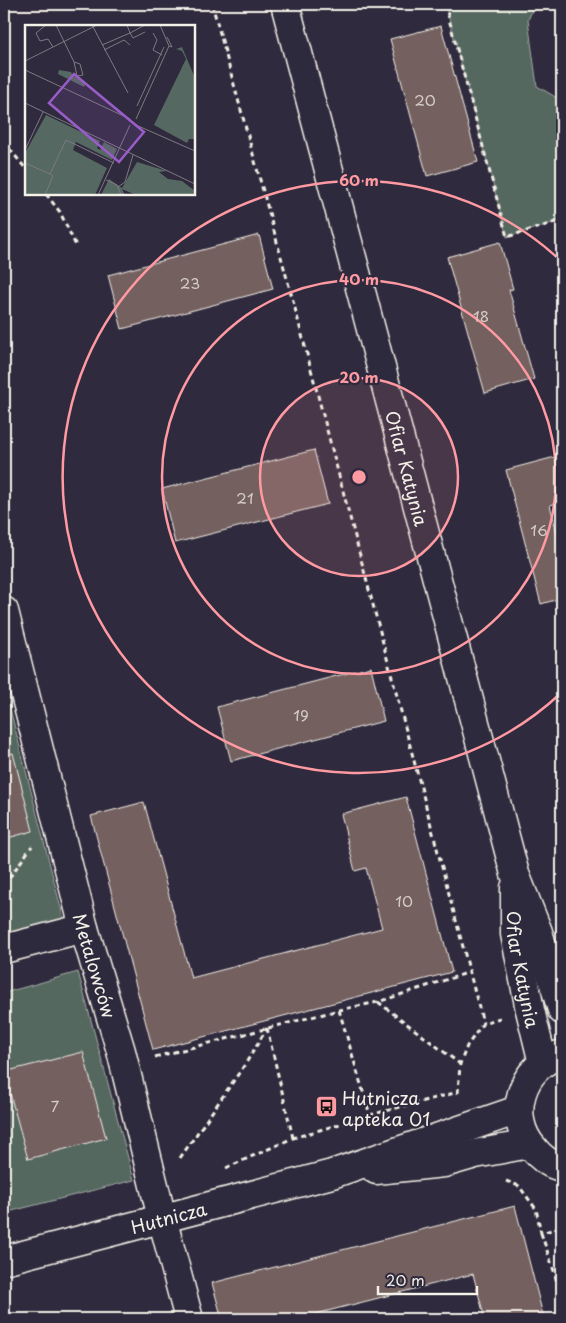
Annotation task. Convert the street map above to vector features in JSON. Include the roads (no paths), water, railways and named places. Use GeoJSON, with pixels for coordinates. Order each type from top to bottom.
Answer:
{"type":"FeatureCollection","features":[{"type":"Feature","properties":{"kind":"street","name":"Ofiar Katynia"},"geometry":{"type":"LineString","coordinates":[[285,4],[515,874],[538,932],[562,1010]]}},
{"type":"Feature","properties":{"kind":"street","name":"Metalowców"},"geometry":{"type":"LineString","coordinates":[[4,611],[84,928],[121,1051],[189,1319]]}},
{"type":"Feature","properties":{"kind":"street","name":"Ofiar Katynia"},"geometry":{"type":"LineString","coordinates":[[515,874],[515,934],[530,1010],[553,1058]]}},
{"type":"Feature","properties":{"kind":"street"},"geometry":{"type":"LineString","coordinates":[[4,949],[84,928]]}},
{"type":"Feature","properties":{"kind":"street"},"geometry":{"type":"LineString","coordinates":[[553,1058],[530,1075],[522,1092],[518,1110],[521,1128],[529,1144],[541,1158],[562,1168]]}},
{"type":"Feature","properties":{"kind":"street","name":"Hutnicza"},"geometry":{"type":"LineString","coordinates":[[4,1260],[332,1174],[518,1110]]}},
{"type":"Feature","properties":{"kind":"street","name":"Hutnicza"},"geometry":{"type":"LineString","coordinates":[[332,1174],[444,1163],[475,1154],[529,1144]]}},
{"type":"Feature","properties":{"kind":"place","name":"Hutnicza apteka 01"},"geometry":{"type":"Point","coordinates":[326,1107]}}]}
